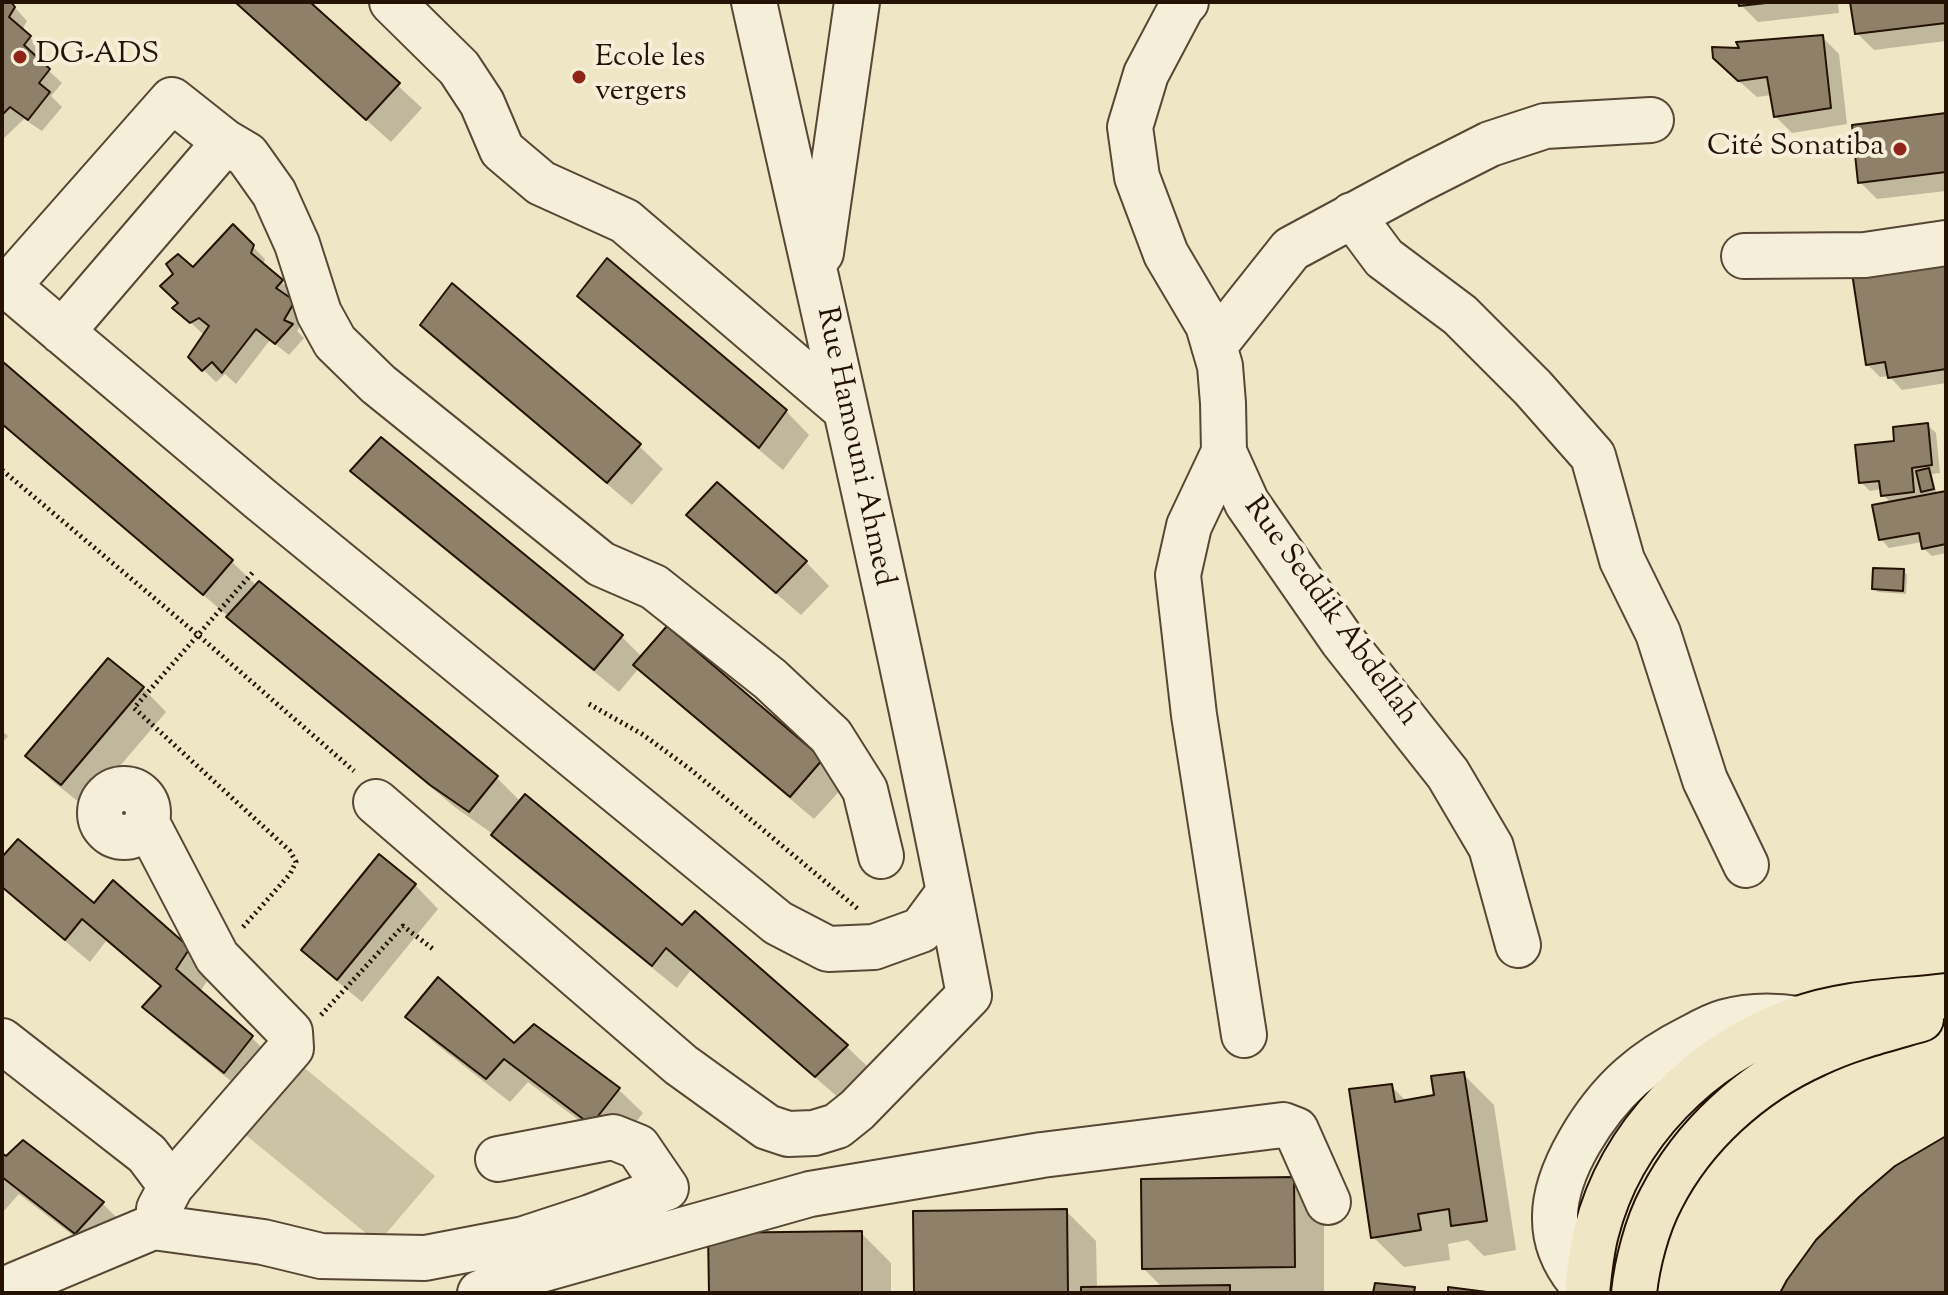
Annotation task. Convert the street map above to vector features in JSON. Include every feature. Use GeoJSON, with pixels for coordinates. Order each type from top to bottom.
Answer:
{"type":"FeatureCollection","features":[{"type":"Feature","properties":{"kind":"highway"},"geometry":{"type":"LineString","coordinates":[[1587,1291],[1596,1233],[1610,1192],[1630,1153],[1656,1117],[1685,1085],[1720,1058],[1758,1036],[1798,1019],[1841,1008],[1946,996]]}},
{"type":"Feature","properties":{"kind":"highway"},"geometry":{"type":"LineString","coordinates":[[1634,1293],[1645,1241],[1660,1200],[1683,1163],[1710,1129],[1742,1100],[1777,1074],[1816,1053],[1946,1011]]}},
{"type":"Feature","properties":{"kind":"street"},"geometry":{"type":"LineString","coordinates":[[392,2],[459,68],[482,103],[502,150],[541,183],[625,221],[846,410]]}},
{"type":"Feature","properties":{"kind":"street","name":"Rue Hamouni Ahmed"},"geometry":{"type":"LineString","coordinates":[[376,802],[681,1065],[767,1127],[788,1134],[814,1133],[837,1126],[857,1110],[969,995],[846,410],[754,2]]}},
{"type":"Feature","properties":{"kind":"street"},"geometry":{"type":"LineString","coordinates":[[817,281],[857,2]]}},
{"type":"Feature","properties":{"kind":"street","name":"Rue Seddik Abdellah"},"geometry":{"type":"LineString","coordinates":[[1186,2],[1146,74],[1130,127],[1137,177],[1166,254],[1208,325],[1220,366],[1224,452],[1247,503],[1264,528],[1342,640],[1448,774],[1491,847],[1518,945]]}},
{"type":"Feature","properties":{"kind":"street"},"geometry":{"type":"LineString","coordinates":[[881,856],[865,790],[831,736],[770,679],[654,587],[601,564],[378,384],[335,342],[319,313],[297,244],[274,193],[247,155],[225,142],[172,100],[5,283],[259,498],[778,923],[828,949],[874,947],[921,930],[949,892]]}},
{"type":"Feature","properties":{"kind":"street"},"geometry":{"type":"LineString","coordinates":[[1214,346],[1291,249],[1352,215],[1490,144],[1545,126],[1651,120]]}},
{"type":"Feature","properties":{"kind":"street"},"geometry":{"type":"LineString","coordinates":[[62,332],[225,142]]}},
{"type":"Feature","properties":{"kind":"street"},"geometry":{"type":"LineString","coordinates":[[1352,215],[1384,258],[1460,315],[1533,388],[1593,456],[1622,560],[1658,633],[1705,780],[1746,865]]}},
{"type":"Feature","properties":{"kind":"street"},"geometry":{"type":"LineString","coordinates":[[1744,256],[1865,255],[1946,243]]}},
{"type":"Feature","properties":{"kind":"street"},"geometry":{"type":"LineString","coordinates":[[1224,452],[1189,526],[1178,575],[1194,715],[1244,1035]]}},
{"type":"Feature","properties":{"kind":"street"},"geometry":{"type":"LineString","coordinates":[[147,823],[217,957],[290,1032],[291,1048],[171,1186],[160,1205],[153,1227]]}},
{"type":"Feature","properties":{"kind":"street"},"geometry":{"type":"LineString","coordinates":[[2,1041],[147,1154],[171,1186]]}},
{"type":"Feature","properties":{"kind":"street"},"geometry":{"type":"LineString","coordinates":[[480,1293],[519,1276],[810,1194],[1042,1155],[1283,1125],[1296,1130],[1328,1202]]}},
{"type":"Feature","properties":{"kind":"street"},"geometry":{"type":"LineString","coordinates":[[6,1293],[15,1285],[153,1227],[263,1242],[321,1256],[366,1275],[432,1275],[666,1188],[638,1147],[613,1137],[498,1159]]}},
{"type":"Feature","properties":{"kind":"path"},"geometry":{"type":"LineString","coordinates":[[2,470],[354,770],[376,802]]}},
{"type":"Feature","properties":{"kind":"path"},"geometry":{"type":"LineString","coordinates":[[217,957],[290,874],[296,862],[290,851],[134,708],[254,571]]}},
{"type":"Feature","properties":{"kind":"path"},"geometry":{"type":"LineString","coordinates":[[589,704],[642,734],[690,769],[895,939]]}},
{"type":"Feature","properties":{"kind":"path"},"geometry":{"type":"LineString","coordinates":[[291,1048],[403,926],[433,949]]}},
{"type":"Feature","properties":{"kind":"shaded area"},"geometry":{"type":"Polygon","coordinates":[[[301,1065],[435,1176],[378,1243],[242,1132],[301,1065]]]}},
{"type":"Feature","properties":{"kind":"building","name":"DG-ADS"},"geometry":{"type":"Polygon","coordinates":[[[2,2],[11,2],[15,7],[9,17],[31,36],[24,45],[50,69],[39,83],[50,92],[28,120],[10,107],[2,115],[2,2]]]}},
{"type":"Feature","properties":{"kind":"building"},"geometry":{"type":"Polygon","coordinates":[[[235,2],[310,2],[400,83],[366,120],[235,2]]]}},
{"type":"Feature","properties":{"kind":"building"},"geometry":{"type":"Polygon","coordinates":[[[1738,2],[1775,2],[1739,6],[1738,2]]]}},
{"type":"Feature","properties":{"kind":"building"},"geometry":{"type":"Polygon","coordinates":[[[1850,2],[1946,2],[1946,23],[1855,34],[1850,2]]]}},
{"type":"Feature","properties":{"kind":"building"},"geometry":{"type":"Polygon","coordinates":[[[1823,35],[1831,108],[1774,117],[1767,77],[1738,81],[1713,58],[1712,47],[1739,48],[1736,42],[1823,35]]]}},
{"type":"Feature","properties":{"kind":"building","name":"Cité Sonatiba"},"geometry":{"type":"Polygon","coordinates":[[[1946,113],[1946,172],[1858,183],[1852,125],[1946,113]]]}},
{"type":"Feature","properties":{"kind":"building"},"geometry":{"type":"Polygon","coordinates":[[[233,224],[254,245],[251,253],[283,280],[276,288],[295,301],[284,320],[293,324],[275,344],[256,329],[222,373],[212,362],[202,371],[188,357],[209,326],[199,318],[190,323],[172,308],[178,303],[160,286],[173,274],[166,264],[178,254],[193,267],[233,224]]]}},
{"type":"Feature","properties":{"kind":"building"},"geometry":{"type":"Polygon","coordinates":[[[607,258],[787,410],[759,448],[577,296],[607,258]]]}},
{"type":"Feature","properties":{"kind":"building"},"geometry":{"type":"Polygon","coordinates":[[[1946,260],[1946,369],[1888,378],[1885,362],[1866,365],[1852,273],[1946,260]]]}},
{"type":"Feature","properties":{"kind":"building"},"geometry":{"type":"Polygon","coordinates":[[[452,283],[641,444],[607,483],[420,325],[452,283]]]}},
{"type":"Feature","properties":{"kind":"building"},"geometry":{"type":"Polygon","coordinates":[[[2,361],[233,560],[203,595],[2,424],[2,361]]]}},
{"type":"Feature","properties":{"kind":"building"},"geometry":{"type":"Polygon","coordinates":[[[1928,423],[1932,465],[1912,468],[1914,492],[1881,496],[1879,481],[1859,483],[1855,445],[1894,441],[1893,427],[1928,423]]]}},
{"type":"Feature","properties":{"kind":"building"},"geometry":{"type":"Polygon","coordinates":[[[381,437],[623,635],[594,670],[350,471],[381,437]]]}},
{"type":"Feature","properties":{"kind":"building"},"geometry":{"type":"Polygon","coordinates":[[[1929,468],[1934,489],[1921,492],[1916,471],[1929,468]]]}},
{"type":"Feature","properties":{"kind":"building"},"geometry":{"type":"Polygon","coordinates":[[[717,482],[807,561],[776,593],[686,515],[717,482]]]}},
{"type":"Feature","properties":{"kind":"building"},"geometry":{"type":"Polygon","coordinates":[[[1946,491],[1946,544],[1922,549],[1919,533],[1879,540],[1872,505],[1946,491]]]}},
{"type":"Feature","properties":{"kind":"building"},"geometry":{"type":"Polygon","coordinates":[[[1873,568],[1904,569],[1903,591],[1872,589],[1873,568]]]}},
{"type":"Feature","properties":{"kind":"building"},"geometry":{"type":"Polygon","coordinates":[[[259,581],[498,776],[469,812],[430,785],[226,617],[259,581]]]}},
{"type":"Feature","properties":{"kind":"building"},"geometry":{"type":"Polygon","coordinates":[[[667,626],[823,759],[790,797],[633,665],[667,626]]]}},
{"type":"Feature","properties":{"kind":"building"},"geometry":{"type":"Polygon","coordinates":[[[108,658],[144,687],[61,785],[25,756],[108,658]]]}},
{"type":"Feature","properties":{"kind":"building"},"geometry":{"type":"Polygon","coordinates":[[[525,794],[682,925],[695,911],[848,1045],[815,1077],[666,948],[652,966],[491,835],[525,794]]]}},
{"type":"Feature","properties":{"kind":"building"},"geometry":{"type":"Polygon","coordinates":[[[18,839],[94,903],[113,880],[190,948],[176,969],[253,1036],[224,1073],[142,1007],[161,986],[82,919],[65,940],[2,887],[2,857],[18,839]]]}},
{"type":"Feature","properties":{"kind":"building"},"geometry":{"type":"Polygon","coordinates":[[[379,854],[416,884],[337,980],[301,950],[379,854]]]}},
{"type":"Feature","properties":{"kind":"building"},"geometry":{"type":"Polygon","coordinates":[[[438,977],[514,1043],[534,1024],[620,1088],[591,1125],[504,1059],[486,1079],[405,1017],[438,977]]]}},
{"type":"Feature","properties":{"kind":"building"},"geometry":{"type":"Polygon","coordinates":[[[1464,1072],[1487,1221],[1451,1226],[1449,1209],[1418,1214],[1421,1230],[1371,1238],[1349,1089],[1392,1084],[1395,1102],[1434,1095],[1431,1076],[1464,1072]]]}},
{"type":"Feature","properties":{"kind":"building"},"geometry":{"type":"Polygon","coordinates":[[[1946,1136],[1946,1293],[1780,1293],[1816,1240],[1859,1197],[1895,1166],[1946,1136]]]}},
{"type":"Feature","properties":{"kind":"building"},"geometry":{"type":"Polygon","coordinates":[[[23,1140],[104,1202],[75,1234],[2,1177],[2,1153],[6,1156],[23,1140]]]}},
{"type":"Feature","properties":{"kind":"building"},"geometry":{"type":"Polygon","coordinates":[[[1294,1177],[1295,1267],[1142,1269],[1141,1179],[1294,1177]]]}},
{"type":"Feature","properties":{"kind":"building"},"geometry":{"type":"Polygon","coordinates":[[[1067,1209],[1068,1293],[914,1293],[913,1211],[1067,1209]]]}},
{"type":"Feature","properties":{"kind":"building"},"geometry":{"type":"Polygon","coordinates":[[[862,1231],[862,1293],[709,1293],[708,1233],[862,1231]]]}},
{"type":"Feature","properties":{"kind":"building"},"geometry":{"type":"Polygon","coordinates":[[[1375,1283],[1415,1287],[1414,1293],[1373,1293],[1375,1283]]]}},
{"type":"Feature","properties":{"kind":"building"},"geometry":{"type":"Polygon","coordinates":[[[1230,1285],[1230,1293],[1081,1293],[1081,1287],[1230,1285]]]}},
{"type":"Feature","properties":{"kind":"building"},"geometry":{"type":"Polygon","coordinates":[[[1448,1287],[1487,1292],[1487,1293],[1448,1293],[1448,1287]]]}},
{"type":"Feature","properties":{"kind":"place","name":"DG-ADS"},"geometry":{"type":"Point","coordinates":[20,57]}},
{"type":"Feature","properties":{"kind":"place","name":"Ecole les vergers"},"geometry":{"type":"Point","coordinates":[579,77]}},
{"type":"Feature","properties":{"kind":"place","name":"Cité Sonatiba"},"geometry":{"type":"Point","coordinates":[1900,149]}}]}
